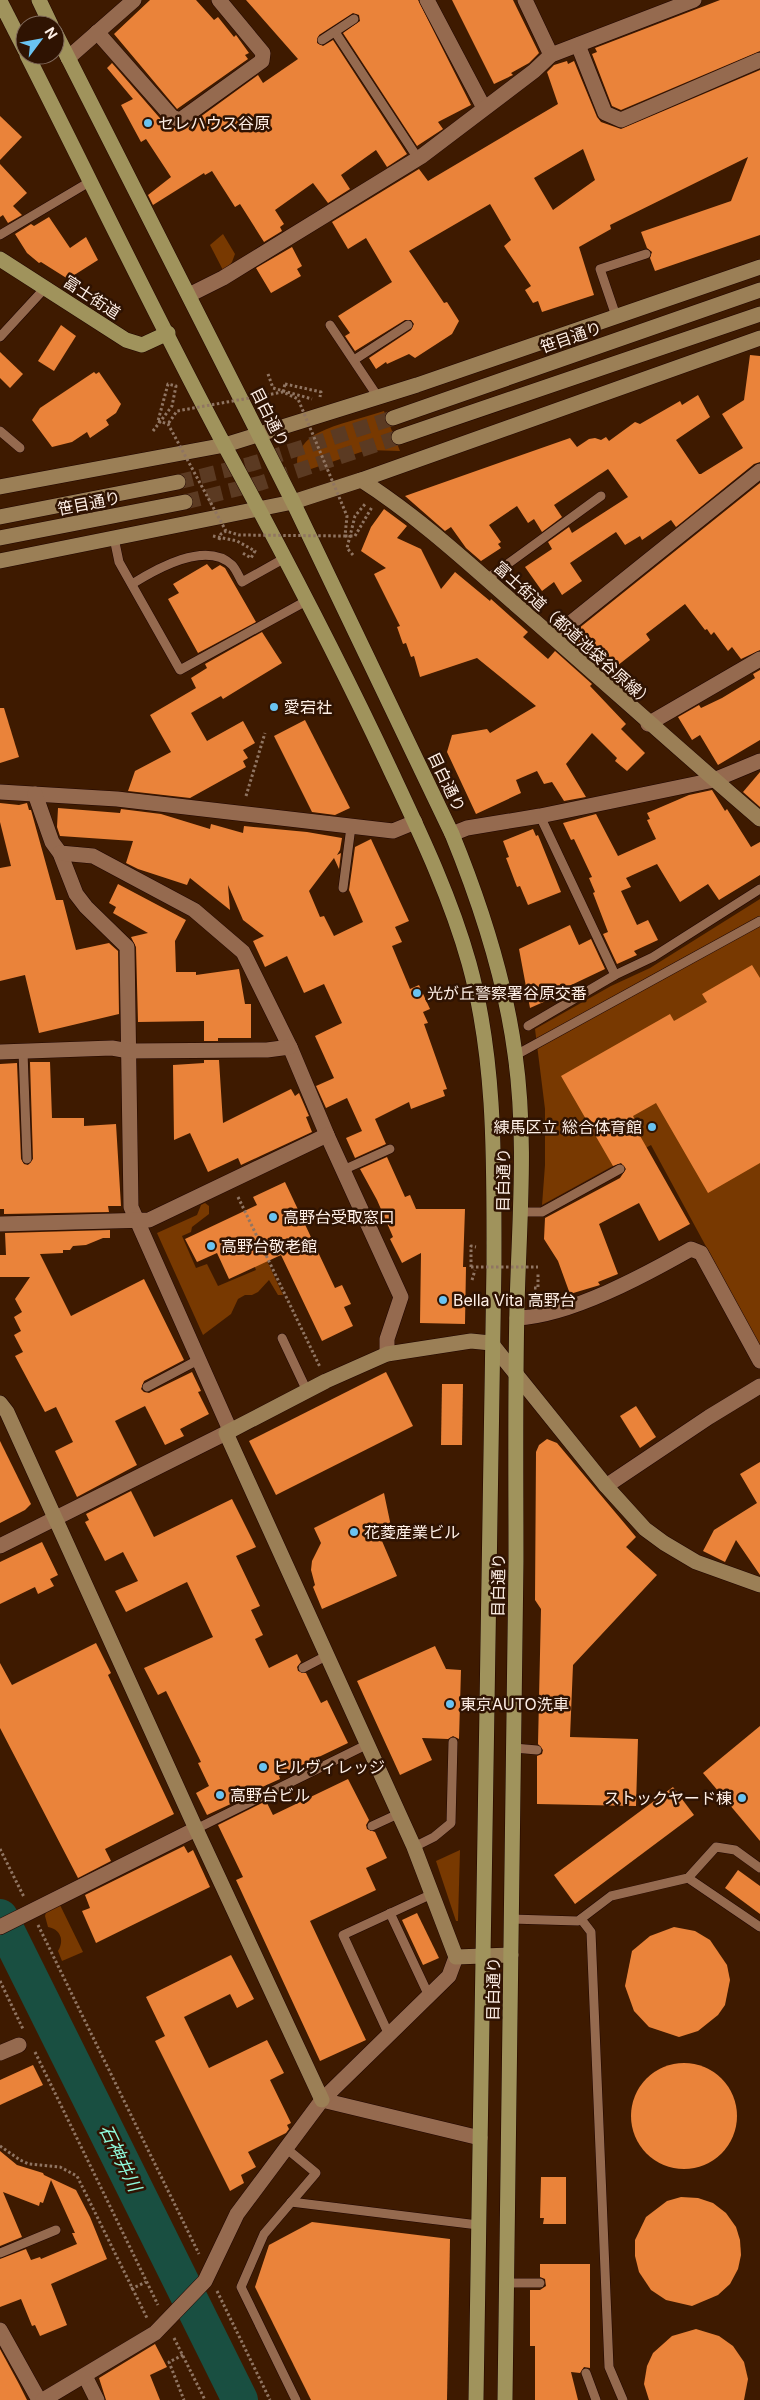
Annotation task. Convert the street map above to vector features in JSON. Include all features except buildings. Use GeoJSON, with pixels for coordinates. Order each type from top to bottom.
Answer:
{"type":"FeatureCollection","features":[{"type":"Feature","properties":{"kind":"main road"},"geometry":{"type":"LineString","coordinates":[[39,0],[46,15]]}},
{"type":"Feature","properties":{"kind":"main road"},"geometry":{"type":"LineString","coordinates":[[0,1],[15,30]]}},
{"type":"Feature","properties":{"kind":"main road","name":"目白通り"},"geometry":{"type":"LineString","coordinates":[[65,52],[293,502],[452,834],[474,888],[493,948],[507,1003],[516,1055],[520,1116],[520,1212],[517,1318],[514,1748],[505,2400]]}},
{"type":"Feature","properties":{"kind":"main road","name":"目白通り"},"geometry":{"type":"LineString","coordinates":[[33,65],[225,445],[308,600],[415,822],[448,896],[469,962],[482,1017],[490,1074],[494,1195],[476,2400]]}},
{"type":"Feature","properties":{"kind":"main road","name":"富士街道"},"geometry":{"type":"LineString","coordinates":[[0,259],[126,340],[142,345],[168,333]]}},
{"type":"Feature","properties":{"kind":"main road"},"geometry":{"type":"LineString","coordinates":[[0,487],[225,445],[260,436],[760,267]]}},
{"type":"Feature","properties":{"kind":"main road","name":"笹目通り"},"geometry":{"type":"LineString","coordinates":[[393,418],[760,290]]}},
{"type":"Feature","properties":{"kind":"main road"},"geometry":{"type":"LineString","coordinates":[[399,437],[760,314]]}},
{"type":"Feature","properties":{"kind":"main road"},"geometry":{"type":"LineString","coordinates":[[0,561],[293,502],[361,480],[760,338]]}},
{"type":"Feature","properties":{"kind":"main road","name":"富士街道（都道池袋谷原線）"},"geometry":{"type":"LineString","coordinates":[[361,480],[386,496],[487,579],[648,724],[760,819]]}},
{"type":"Feature","properties":{"kind":"main road","name":"笹目通り"},"geometry":{"type":"LineString","coordinates":[[0,517],[178,482]]}},
{"type":"Feature","properties":{"kind":"main road","name":"笹目通り"},"geometry":{"type":"LineString","coordinates":[[0,538],[185,502]]}},
{"type":"Feature","properties":{"kind":"main road"},"geometry":{"type":"LineString","coordinates":[[511,1955],[456,1957],[414,1847],[228,1431],[326,1381],[387,1354],[471,1341],[492,1343],[606,1486],[645,1529],[664,1544],[696,1562],[760,1585]]}},
{"type":"Feature","properties":{"kind":"main road"},"geometry":{"type":"LineString","coordinates":[[0,1403],[7,1412],[196,1829],[322,2100]]}},
{"type":"Feature","properties":{"kind":"street"},"geometry":{"type":"LineString","coordinates":[[68,58],[134,0]]}},
{"type":"Feature","properties":{"kind":"street"},"geometry":{"type":"LineString","coordinates":[[97,32],[172,117],[180,120],[262,61],[263,53],[219,0]]}},
{"type":"Feature","properties":{"kind":"street"},"geometry":{"type":"LineString","coordinates":[[427,0],[484,108]]}},
{"type":"Feature","properties":{"kind":"street"},"geometry":{"type":"LineString","coordinates":[[525,0],[551,55]]}},
{"type":"Feature","properties":{"kind":"street"},"geometry":{"type":"LineString","coordinates":[[189,295],[223,278],[417,157],[422,156],[534,71],[551,55],[694,0]]}},
{"type":"Feature","properties":{"kind":"street"},"geometry":{"type":"LineString","coordinates":[[578,45],[605,113],[621,120],[760,60]]}},
{"type":"Feature","properties":{"kind":"street"},"geometry":{"type":"LineString","coordinates":[[553,637],[760,471]]}},
{"type":"Feature","properties":{"kind":"street"},"geometry":{"type":"LineString","coordinates":[[648,724],[760,660]]}},
{"type":"Feature","properties":{"kind":"street"},"geometry":{"type":"LineString","coordinates":[[452,834],[467,828],[540,816],[714,780],[760,761]]}},
{"type":"Feature","properties":{"kind":"street"},"geometry":{"type":"LineString","coordinates":[[0,792],[117,800],[393,831],[415,822]]}},
{"type":"Feature","properties":{"kind":"street"},"geometry":{"type":"LineString","coordinates":[[0,1546],[228,1431],[131,1207],[127,946],[86,907],[76,894],[60,852],[52,842],[35,794]]}},
{"type":"Feature","properties":{"kind":"street"},"geometry":{"type":"LineString","coordinates":[[60,852],[93,856],[194,910],[243,952],[290,1046],[327,1135],[401,1298],[387,1339],[387,1354]]}},
{"type":"Feature","properties":{"kind":"street"},"geometry":{"type":"LineString","coordinates":[[0,1052],[112,1048],[128,1051],[267,1050],[290,1046]]}},
{"type":"Feature","properties":{"kind":"street"},"geometry":{"type":"LineString","coordinates":[[0,1224],[149,1220],[327,1135]]}},
{"type":"Feature","properties":{"kind":"street"},"geometry":{"type":"LineString","coordinates":[[517,1318],[534,1318],[593,1298],[646,1275],[691,1249],[701,1253],[760,1360]]}},
{"type":"Feature","properties":{"kind":"street"},"geometry":{"type":"LineString","coordinates":[[606,1486],[709,1417],[760,1386]]}},
{"type":"Feature","properties":{"kind":"street"},"geometry":{"type":"LineString","coordinates":[[0,1927],[196,1829]]}},
{"type":"Feature","properties":{"kind":"street"},"geometry":{"type":"LineString","coordinates":[[43,2400],[155,2334],[208,2278],[237,2214],[322,2100],[450,1976],[456,1957]]}},
{"type":"Feature","properties":{"kind":"street"},"geometry":{"type":"LineString","coordinates":[[0,2054],[23,2039]]}},
{"type":"Feature","properties":{"kind":"street"},"geometry":{"type":"LineString","coordinates":[[322,2100],[480,2138]]}},
{"type":"Feature","properties":{"kind":"street"},"geometry":{"type":"LineString","coordinates":[[0,2330],[39,2400]]}},
{"type":"Feature","properties":{"kind":"street"},"geometry":{"type":"LineString","coordinates":[[86,2376],[97,2400]]}},
{"type":"Feature","properties":{"kind":"lane"},"geometry":{"type":"LineString","coordinates":[[322,40],[354,19]]}},
{"type":"Feature","properties":{"kind":"lane"},"geometry":{"type":"LineString","coordinates":[[335,32],[417,157]]}},
{"type":"Feature","properties":{"kind":"lane"},"geometry":{"type":"LineString","coordinates":[[0,235],[91,181]]}},
{"type":"Feature","properties":{"kind":"lane"},"geometry":{"type":"LineString","coordinates":[[616,316],[600,269],[646,254]]}},
{"type":"Feature","properties":{"kind":"lane"},"geometry":{"type":"LineString","coordinates":[[0,337],[45,288]]}},
{"type":"Feature","properties":{"kind":"lane"},"geometry":{"type":"LineString","coordinates":[[330,325],[378,397]]}},
{"type":"Feature","properties":{"kind":"lane"},"geometry":{"type":"LineString","coordinates":[[354,360],[408,325]]}},
{"type":"Feature","properties":{"kind":"lane"},"geometry":{"type":"LineString","coordinates":[[0,431],[20,448]]}},
{"type":"Feature","properties":{"kind":"lane"},"geometry":{"type":"LineString","coordinates":[[487,579],[601,496]]}},
{"type":"Feature","properties":{"kind":"lane"},"geometry":{"type":"LineString","coordinates":[[114,538],[120,562],[180,670],[308,600]]}},
{"type":"Feature","properties":{"kind":"lane"},"geometry":{"type":"LineString","coordinates":[[132,584],[158,568],[202,554],[219,558],[232,566],[242,582],[285,558]]}},
{"type":"Feature","properties":{"kind":"lane"},"geometry":{"type":"LineString","coordinates":[[540,816],[615,975]]}},
{"type":"Feature","properties":{"kind":"lane"},"geometry":{"type":"LineString","coordinates":[[343,888],[351,826]]}},
{"type":"Feature","properties":{"kind":"lane"},"geometry":{"type":"LineString","coordinates":[[528,1026],[615,975],[653,957],[760,889]]}},
{"type":"Feature","properties":{"kind":"lane"},"geometry":{"type":"LineString","coordinates":[[516,1055],[760,921]]}},
{"type":"Feature","properties":{"kind":"lane"},"geometry":{"type":"LineString","coordinates":[[23,1052],[27,1159]]}},
{"type":"Feature","properties":{"kind":"lane"},"geometry":{"type":"LineString","coordinates":[[343,1170],[390,1149]]}},
{"type":"Feature","properties":{"kind":"lane"},"geometry":{"type":"LineString","coordinates":[[520,1212],[542,1212],[620,1169]]}},
{"type":"Feature","properties":{"kind":"lane"},"geometry":{"type":"LineString","coordinates":[[282,1338],[307,1391]]}},
{"type":"Feature","properties":{"kind":"lane"},"geometry":{"type":"LineString","coordinates":[[147,1387],[198,1360]]}},
{"type":"Feature","properties":{"kind":"lane"},"geometry":{"type":"LineString","coordinates":[[303,1668],[328,1655]]}},
{"type":"Feature","properties":{"kind":"lane"},"geometry":{"type":"LineString","coordinates":[[414,1847],[439,1834],[451,1823],[453,1742]]}},
{"type":"Feature","properties":{"kind":"lane"},"geometry":{"type":"LineString","coordinates":[[196,1829],[368,1744]]}},
{"type":"Feature","properties":{"kind":"lane"},"geometry":{"type":"LineString","coordinates":[[514,1748],[537,1750]]}},
{"type":"Feature","properties":{"kind":"lane"},"geometry":{"type":"LineString","coordinates":[[372,1826],[398,1814]]}},
{"type":"Feature","properties":{"kind":"lane"},"geometry":{"type":"LineString","coordinates":[[511,1919],[578,1921],[611,1896],[688,1878],[716,1847],[734,1850],[760,1868]]}},
{"type":"Feature","properties":{"kind":"lane"},"geometry":{"type":"LineString","coordinates":[[688,1878],[760,1927]]}},
{"type":"Feature","properties":{"kind":"lane"},"geometry":{"type":"LineString","coordinates":[[389,2035],[343,1935],[432,1894]]}},
{"type":"Feature","properties":{"kind":"lane"},"geometry":{"type":"LineString","coordinates":[[390,1913],[429,1996]]}},
{"type":"Feature","properties":{"kind":"lane"},"geometry":{"type":"LineString","coordinates":[[581,1919],[591,1932],[609,2367],[623,2400]]}},
{"type":"Feature","properties":{"kind":"lane"},"geometry":{"type":"LineString","coordinates":[[287,2149],[316,2173],[264,2234],[241,2287],[296,2400]]}},
{"type":"Feature","properties":{"kind":"lane"},"geometry":{"type":"LineString","coordinates":[[291,2202],[478,2226]]}},
{"type":"Feature","properties":{"kind":"lane"},"geometry":{"type":"LineString","coordinates":[[0,2254],[56,2230]]}},
{"type":"Feature","properties":{"kind":"lane"},"geometry":{"type":"LineString","coordinates":[[507,2283],[540,2283]]}},
{"type":"Feature","properties":{"kind":"lane"},"geometry":{"type":"LineString","coordinates":[[586,2373],[596,2400]]}},
{"type":"Feature","properties":{"kind":"path"},"geometry":{"type":"LineString","coordinates":[[268,374],[273,388],[319,400]]}},
{"type":"Feature","properties":{"kind":"path"},"geometry":{"type":"LineString","coordinates":[[168,384],[158,421],[168,424],[226,531],[240,535],[355,536],[372,507]]}},
{"type":"Feature","properties":{"kind":"path"},"geometry":{"type":"LineString","coordinates":[[283,392],[285,384],[322,392]]}},
{"type":"Feature","properties":{"kind":"path"},"geometry":{"type":"LineString","coordinates":[[154,431],[172,406],[176,386]]}},
{"type":"Feature","properties":{"kind":"path"},"geometry":{"type":"LineString","coordinates":[[168,424],[177,411],[283,392],[298,399],[347,516],[345,536]]}},
{"type":"Feature","properties":{"kind":"path"},"geometry":{"type":"LineString","coordinates":[[353,555],[347,548],[355,516],[366,503]]}},
{"type":"Feature","properties":{"kind":"path"},"geometry":{"type":"LineString","coordinates":[[219,540],[221,534],[226,531]]}},
{"type":"Feature","properties":{"kind":"path"},"geometry":{"type":"LineString","coordinates":[[208,536],[237,541],[255,551],[251,558]]}},
{"type":"Feature","properties":{"kind":"path"},"geometry":{"type":"LineString","coordinates":[[241,814],[265,733]]}},
{"type":"Feature","properties":{"kind":"path"},"geometry":{"type":"LineString","coordinates":[[230,1180],[326,1381]]}},
{"type":"Feature","properties":{"kind":"path"},"geometry":{"type":"LineString","coordinates":[[472,1280],[476,1266],[476,1246],[471,1246],[471,1267],[538,1267]]}},
{"type":"Feature","properties":{"kind":"path"},"geometry":{"type":"LineString","coordinates":[[0,1849],[28,1913],[270,2400]]}},
{"type":"Feature","properties":{"kind":"path"},"geometry":{"type":"LineString","coordinates":[[0,1981],[23,2039]]}},
{"type":"Feature","properties":{"kind":"path"},"geometry":{"type":"LineString","coordinates":[[34,2052],[146,2282],[168,2319],[205,2400]]}},
{"type":"Feature","properties":{"kind":"path"},"geometry":{"type":"LineString","coordinates":[[0,2146],[20,2160],[30,2164],[60,2167],[77,2176],[131,2289],[155,2334]]}},
{"type":"Feature","properties":{"kind":"path"},"geometry":{"type":"LineString","coordinates":[[131,2289],[146,2282]]}},
{"type":"Feature","properties":{"kind":"path"},"geometry":{"type":"LineString","coordinates":[[183,2355],[169,2362],[184,2400]]}},
{"type":"Feature","properties":{"kind":"shaded area"},"geometry":{"type":"Polygon","coordinates":[[[223,234],[235,254],[232,262],[224,272],[210,245],[223,234]]]}},
{"type":"Feature","properties":{"kind":"shaded area"},"geometry":{"type":"Polygon","coordinates":[[[384,411],[400,451],[367,450],[308,470],[300,470],[297,460],[298,454],[308,439],[334,426],[384,411]]]}},
{"type":"Feature","properties":{"kind":"shaded area","name":"練馬区立 総合体育館"},"geometry":{"type":"Polygon","coordinates":[[[760,899],[760,1346],[651,1145],[542,1205],[545,1165],[545,1109],[535,1029],[611,986],[650,968],[760,899]]]}},
{"type":"Feature","properties":{"kind":"shaded area"},"geometry":{"type":"Polygon","coordinates":[[[205,1203],[209,1206],[209,1214],[192,1227],[191,1232],[182,1236],[196,1268],[207,1264],[218,1286],[256,1270],[243,1239],[254,1233],[283,1295],[278,1295],[269,1280],[258,1292],[238,1299],[231,1314],[203,1335],[157,1233],[197,1215],[201,1205],[205,1203]]]}},
{"type":"Feature","properties":{"kind":"shaded area"},"geometry":{"type":"Polygon","coordinates":[[[460,1850],[458,1921],[456,1921],[436,1861],[460,1850]]]}},
{"type":"Feature","properties":{"kind":"shaded area"},"geometry":{"type":"Polygon","coordinates":[[[60,1905],[83,1952],[62,1961],[58,1951],[61,1943],[60,1936],[56,1930],[48,1927],[45,1916],[46,1912],[60,1905]]]}},
{"type":"Feature","properties":{"kind":"waterway","name":"石神井川"},"geometry":{"type":"LineString","coordinates":[[0,1917],[240,2400]]}},
{"type":"Feature","properties":{"kind":"tunnel"},"geometry":{"type":"LineString","coordinates":[[178,482],[251,464],[393,418]]}},
{"type":"Feature","properties":{"kind":"tunnel"},"geometry":{"type":"LineString","coordinates":[[185,502],[261,483],[399,437]]}},
{"type":"Feature","properties":{"kind":"place","name":"セレハウス谷原"},"geometry":{"type":"Point","coordinates":[148,123]}},
{"type":"Feature","properties":{"kind":"place","name":"愛宕社"},"geometry":{"type":"Point","coordinates":[274,707]}},
{"type":"Feature","properties":{"kind":"place","name":"光が丘警察署谷原交番"},"geometry":{"type":"Point","coordinates":[417,993]}},
{"type":"Feature","properties":{"kind":"place","name":"練馬区立 総合体育館"},"geometry":{"type":"Point","coordinates":[652,1127]}},
{"type":"Feature","properties":{"kind":"place","name":"高野台受取窓口"},"geometry":{"type":"Point","coordinates":[273,1217]}},
{"type":"Feature","properties":{"kind":"place","name":"高野台敬老館"},"geometry":{"type":"Point","coordinates":[211,1246]}},
{"type":"Feature","properties":{"kind":"place","name":"Bella Vita 高野台"},"geometry":{"type":"Point","coordinates":[443,1300]}},
{"type":"Feature","properties":{"kind":"place","name":"花菱産業ビル"},"geometry":{"type":"Point","coordinates":[354,1532]}},
{"type":"Feature","properties":{"kind":"place","name":"東京AUTO洗車"},"geometry":{"type":"Point","coordinates":[450,1704]}},
{"type":"Feature","properties":{"kind":"place","name":"ヒルヴィレッジ"},"geometry":{"type":"Point","coordinates":[263,1767]}},
{"type":"Feature","properties":{"kind":"place","name":"高野台ビル"},"geometry":{"type":"Point","coordinates":[220,1795]}},
{"type":"Feature","properties":{"kind":"place","name":"ストックヤード棟"},"geometry":{"type":"Point","coordinates":[742,1798]}}]}
